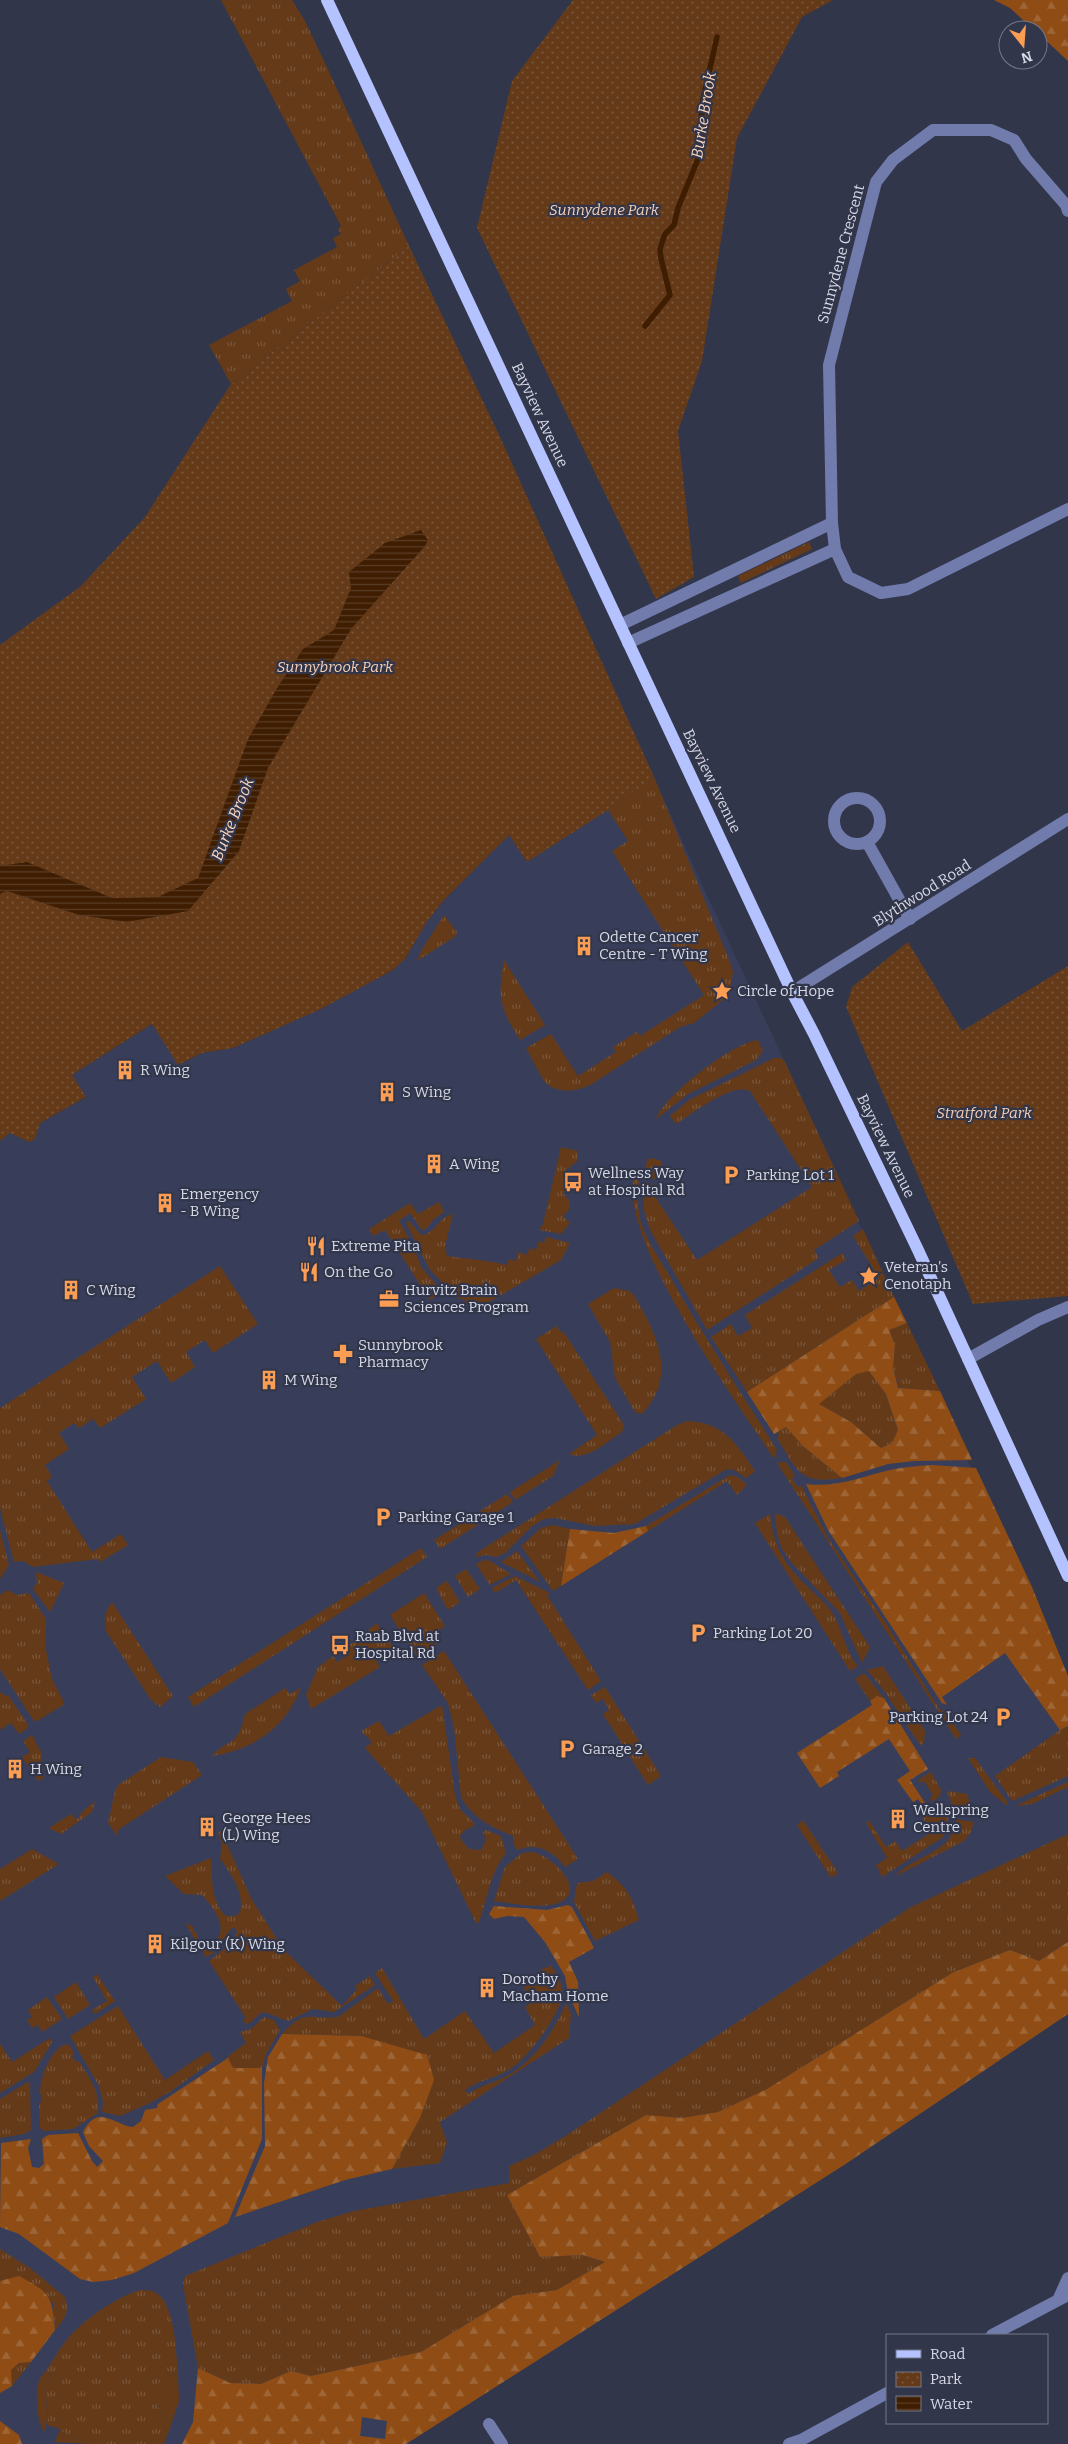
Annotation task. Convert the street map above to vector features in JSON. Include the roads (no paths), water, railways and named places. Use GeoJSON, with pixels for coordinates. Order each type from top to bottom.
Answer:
{"type":"FeatureCollection","features":[{"type":"Feature","properties":{"kind":"main road","name":"Bayview Avenue"},"geometry":{"type":"LineString","coordinates":[[327,0],[792,992],[819,1043],[968,1359],[1068,1576]]}},
{"type":"Feature","properties":{"kind":"street","name":"Sunnydene Crescent"},"geometry":{"type":"LineString","coordinates":[[1068,211],[1066,205],[1026,159],[1014,140],[991,130],[933,130],[893,160],[876,182],[829,365],[832,523],[835,548],[848,577],[881,593],[908,589],[1068,509]]}},
{"type":"Feature","properties":{"kind":"street"},"geometry":{"type":"LineString","coordinates":[[620,625],[832,523]]}},
{"type":"Feature","properties":{"kind":"street"},"geometry":{"type":"LineString","coordinates":[[628,643],[835,548]]}},
{"type":"Feature","properties":{"kind":"street"},"geometry":{"type":"LineString","coordinates":[[715,578],[724,599]]}},
{"type":"Feature","properties":{"kind":"street","name":"Blythwood Road"},"geometry":{"type":"LineString","coordinates":[[792,992],[1068,819]]}},
{"type":"Feature","properties":{"kind":"street"},"geometry":{"type":"LineString","coordinates":[[867,842],[910,919]]}},
{"type":"Feature","properties":{"kind":"street"},"geometry":{"type":"LineString","coordinates":[[968,1359],[1021,1329],[1068,1307]]}},
{"type":"Feature","properties":{"kind":"street"},"geometry":{"type":"LineString","coordinates":[[994,2334],[1063,2296],[1068,2278]]}},
{"type":"Feature","properties":{"kind":"street"},"geometry":{"type":"LineString","coordinates":[[788,2444],[800,2442],[886,2394]]}},
{"type":"Feature","properties":{"kind":"street"},"geometry":{"type":"LineString","coordinates":[[489,2424],[502,2444]]}},
{"type":"Feature","properties":{"kind":"water"},"geometry":{"type":"Polygon","coordinates":[[[421,530],[428,540],[425,546],[351,629],[268,768],[239,851],[188,911],[127,922],[79,915],[7,891],[0,894],[0,866],[27,862],[112,898],[158,897],[198,878],[248,739],[277,688],[303,649],[334,630],[351,588],[349,572],[385,543],[421,530]]]}},
{"type":"Feature","properties":{"kind":"waterway","name":"Burke Brook"},"geometry":{"type":"LineString","coordinates":[[645,326],[670,295],[660,249],[665,234],[674,225],[678,208],[698,159],[703,99],[717,37]]}},
{"type":"Feature","properties":{"kind":"place","name":"Odette Cancer Centre - T Wing"},"geometry":{"type":"Point","coordinates":[584,946]}},
{"type":"Feature","properties":{"kind":"place","name":"Circle of Hope"},"geometry":{"type":"Point","coordinates":[722,991]}},
{"type":"Feature","properties":{"kind":"place","name":"R Wing"},"geometry":{"type":"Point","coordinates":[125,1070]}},
{"type":"Feature","properties":{"kind":"place","name":"S Wing"},"geometry":{"type":"Point","coordinates":[387,1092]}},
{"type":"Feature","properties":{"kind":"place","name":"A Wing"},"geometry":{"type":"Point","coordinates":[434,1164]}},
{"type":"Feature","properties":{"kind":"place","name":"Parking Lot 1"},"geometry":{"type":"Point","coordinates":[731,1175]}},
{"type":"Feature","properties":{"kind":"place","name":"Wellness Way at Hospital Rd"},"geometry":{"type":"Point","coordinates":[573,1182]}},
{"type":"Feature","properties":{"kind":"place","name":"Emergency - B Wing"},"geometry":{"type":"Point","coordinates":[165,1203]}},
{"type":"Feature","properties":{"kind":"place","name":"Extreme Pita"},"geometry":{"type":"Point","coordinates":[316,1246]}},
{"type":"Feature","properties":{"kind":"place","name":"On the Go"},"geometry":{"type":"Point","coordinates":[309,1272]}},
{"type":"Feature","properties":{"kind":"place","name":"Veteran's Cenotaph"},"geometry":{"type":"Point","coordinates":[869,1276]}},
{"type":"Feature","properties":{"kind":"place","name":"C Wing"},"geometry":{"type":"Point","coordinates":[71,1290]}},
{"type":"Feature","properties":{"kind":"place","name":"Hurvitz Brain Sciences Program"},"geometry":{"type":"Point","coordinates":[389,1299]}},
{"type":"Feature","properties":{"kind":"place","name":"Sunnybrook Pharmacy"},"geometry":{"type":"Point","coordinates":[343,1354]}},
{"type":"Feature","properties":{"kind":"place","name":"M Wing"},"geometry":{"type":"Point","coordinates":[269,1380]}},
{"type":"Feature","properties":{"kind":"place","name":"Parking Garage 1"},"geometry":{"type":"Point","coordinates":[383,1517]}},
{"type":"Feature","properties":{"kind":"place","name":"Parking Lot 20"},"geometry":{"type":"Point","coordinates":[698,1633]}},
{"type":"Feature","properties":{"kind":"place","name":"Raab Blvd at Hospital Rd"},"geometry":{"type":"Point","coordinates":[340,1645]}},
{"type":"Feature","properties":{"kind":"place","name":"Parking Lot 24"},"geometry":{"type":"Point","coordinates":[1003,1717]}},
{"type":"Feature","properties":{"kind":"place","name":"Garage 2"},"geometry":{"type":"Point","coordinates":[567,1749]}},
{"type":"Feature","properties":{"kind":"place","name":"H Wing"},"geometry":{"type":"Point","coordinates":[15,1769]}},
{"type":"Feature","properties":{"kind":"place","name":"Wellspring Centre"},"geometry":{"type":"Point","coordinates":[898,1819]}},
{"type":"Feature","properties":{"kind":"place","name":"George Hees (L) Wing"},"geometry":{"type":"Point","coordinates":[207,1827]}},
{"type":"Feature","properties":{"kind":"place","name":"Kilgour (K) Wing"},"geometry":{"type":"Point","coordinates":[155,1944]}},
{"type":"Feature","properties":{"kind":"place","name":"Dorothy Macham Home"},"geometry":{"type":"Point","coordinates":[487,1988]}},
{"type":"Feature","properties":{"kind":"park label","name":"Sunnydene Park"},"geometry":{"type":"Point","coordinates":[604,210]}},
{"type":"Feature","properties":{"kind":"park label","name":"Sunnybrook Park"},"geometry":{"type":"Point","coordinates":[335,667]}},
{"type":"Feature","properties":{"kind":"park label","name":"Stratford Park"},"geometry":{"type":"Point","coordinates":[984,1113]}}]}
